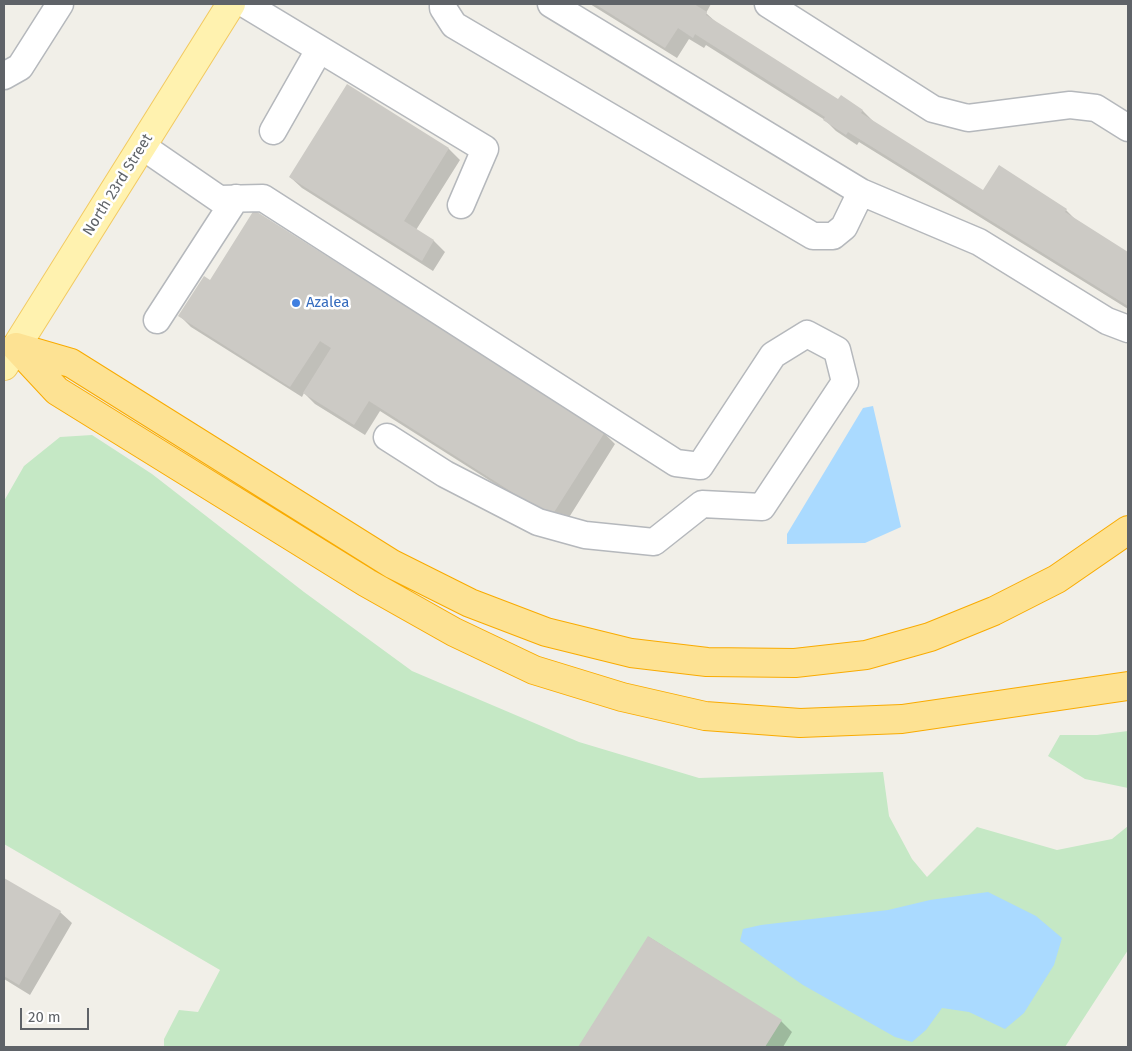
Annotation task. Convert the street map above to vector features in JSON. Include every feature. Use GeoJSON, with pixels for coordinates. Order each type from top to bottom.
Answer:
{"type":"FeatureCollection","features":[{"type":"Feature","properties":{"kind":"highway"},"geometry":{"type":"LineString","coordinates":[[8,351],[71,363],[392,564],[470,603],[546,632],[631,653],[707,662],[795,663],[866,654],[930,637],[994,611],[1057,579],[1128,530]]}},
{"type":"Feature","properties":{"kind":"highway"},"geometry":{"type":"LineString","coordinates":[[8,351],[57,391],[367,583],[454,632],[534,670],[613,694],[705,716],[800,724],[902,720],[1128,686]]}},
{"type":"Feature","properties":{"kind":"main road","name":"North 23rd Street"},"geometry":{"type":"LineString","coordinates":[[8,351],[142,146],[231,4]]}},
{"type":"Feature","properties":{"kind":"lane"},"geometry":{"type":"LineString","coordinates":[[4,76],[20,67],[60,4]]}},
{"type":"Feature","properties":{"kind":"lane"},"geometry":{"type":"LineString","coordinates":[[245,4],[485,149],[460,205]]}},
{"type":"Feature","properties":{"kind":"lane"},"geometry":{"type":"LineString","coordinates":[[444,4],[443,8],[454,25],[813,236],[833,236],[844,228],[861,192]]}},
{"type":"Feature","properties":{"kind":"lane"},"geometry":{"type":"LineString","coordinates":[[551,4],[861,192],[979,242],[1107,321],[1128,329]]}},
{"type":"Feature","properties":{"kind":"lane"},"geometry":{"type":"LineString","coordinates":[[768,4],[933,109],[968,118],[1070,105],[1096,108],[1128,128]]}},
{"type":"Feature","properties":{"kind":"lane"},"geometry":{"type":"LineString","coordinates":[[273,131],[319,50]]}},
{"type":"Feature","properties":{"kind":"lane"},"geometry":{"type":"LineString","coordinates":[[142,146],[219,199],[263,198],[676,463],[700,466],[773,355],[806,334],[837,350],[845,382],[762,507],[702,504],[654,542],[585,535],[538,522],[445,474],[387,437]]}},
{"type":"Feature","properties":{"kind":"lane"},"geometry":{"type":"LineString","coordinates":[[157,320],[236,198]]}},
{"type":"Feature","properties":{"kind":"green space"},"geometry":{"type":"Polygon","coordinates":[[[92,435],[152,474],[304,592],[412,671],[579,742],[699,778],[883,772],[889,816],[912,859],[927,877],[977,827],[1057,850],[1112,839],[1128,826],[1128,950],[1065,1047],[164,1047],[164,1039],[179,1010],[198,1012],[220,970],[4,844],[4,501],[24,466],[60,437],[92,435]]]}},
{"type":"Feature","properties":{"kind":"green space"},"geometry":{"type":"Polygon","coordinates":[[[1128,731],[1128,788],[1085,779],[1048,756],[1060,735],[1097,735],[1128,731]]]}},
{"type":"Feature","properties":{"kind":"water"},"geometry":{"type":"Polygon","coordinates":[[[873,406],[901,527],[865,543],[787,544],[787,534],[863,408],[873,406]]]}},
{"type":"Feature","properties":{"kind":"water"},"geometry":{"type":"Polygon","coordinates":[[[988,892],[1036,916],[1062,938],[1054,965],[1024,1013],[1005,1029],[969,1012],[942,1008],[926,1030],[912,1042],[895,1037],[803,985],[740,941],[743,929],[761,925],[888,910],[930,900],[988,892]]]}},
{"type":"Feature","properties":{"kind":"building"},"geometry":{"type":"Polygon","coordinates":[[[595,4],[694,4],[707,12],[706,15],[838,99],[841,95],[863,110],[861,113],[983,190],[999,165],[1067,209],[1065,212],[1128,252],[1128,306],[848,132],[846,135],[823,120],[825,117],[695,34],[693,38],[678,28],[665,48],[595,4]]]}},
{"type":"Feature","properties":{"kind":"building"},"geometry":{"type":"Polygon","coordinates":[[[347,84],[449,148],[404,221],[434,240],[422,261],[289,177],[347,84]]]}},
{"type":"Feature","properties":{"kind":"building"},"geometry":{"type":"Polygon","coordinates":[[[254,210],[605,432],[551,517],[369,401],[354,425],[303,393],[331,348],[320,341],[290,387],[178,316],[204,276],[210,280],[254,210]]]}},
{"type":"Feature","properties":{"kind":"building"},"geometry":{"type":"Polygon","coordinates":[[[4,878],[61,911],[19,985],[4,976],[4,878]]]}},
{"type":"Feature","properties":{"kind":"building"},"geometry":{"type":"Polygon","coordinates":[[[648,936],[782,1020],[765,1047],[578,1047],[648,936]]]}},
{"type":"Feature","properties":{"kind":"place","name":"Azalea"},"geometry":{"type":"Point","coordinates":[296,303]}}]}
